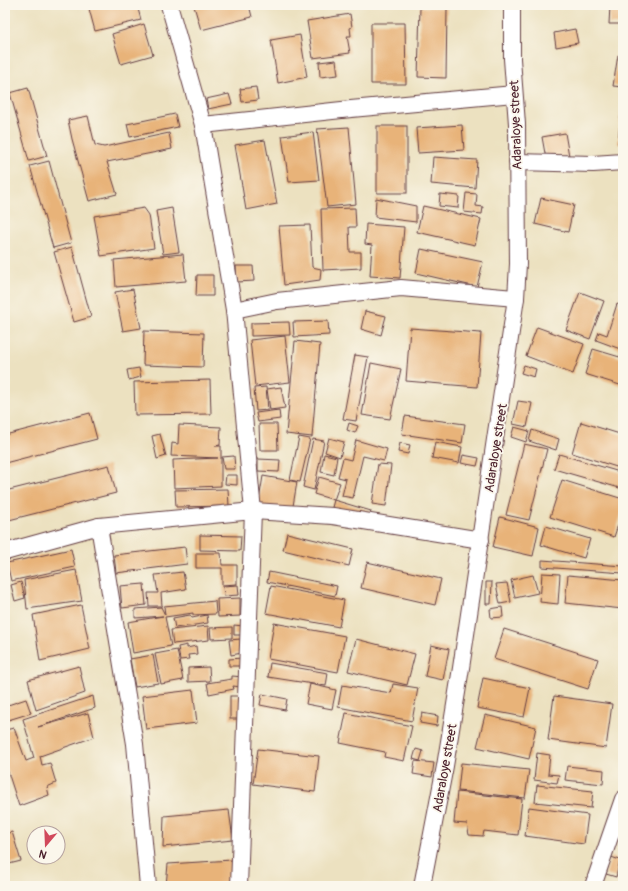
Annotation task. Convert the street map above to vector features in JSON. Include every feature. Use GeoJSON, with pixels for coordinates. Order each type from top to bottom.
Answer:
{"type":"FeatureCollection","features":[{"type":"Feature","properties":{"kind":"street"},"geometry":{"type":"LineString","coordinates":[[168,5],[203,125],[234,310],[253,511],[238,886]]}},
{"type":"Feature","properties":{"kind":"street","name":"Adaraloye street"},"geometry":{"type":"LineString","coordinates":[[422,886],[446,758],[481,540],[516,298],[518,264],[517,124],[514,94],[512,5]]}},
{"type":"Feature","properties":{"kind":"street"},"geometry":{"type":"LineString","coordinates":[[203,125],[351,109],[514,94]]}},
{"type":"Feature","properties":{"kind":"street"},"geometry":{"type":"LineString","coordinates":[[517,162],[593,164],[623,162]]}},
{"type":"Feature","properties":{"kind":"street"},"geometry":{"type":"LineString","coordinates":[[234,310],[277,301],[401,288],[516,298]]}},
{"type":"Feature","properties":{"kind":"street"},"geometry":{"type":"LineString","coordinates":[[5,552],[99,526],[253,511],[333,516],[481,540]]}},
{"type":"Feature","properties":{"kind":"street"},"geometry":{"type":"LineString","coordinates":[[99,526],[135,744],[148,886]]}},
{"type":"Feature","properties":{"kind":"street"},"geometry":{"type":"LineString","coordinates":[[593,886],[623,799]]}},
{"type":"Feature","properties":{"kind":"building"},"geometry":{"type":"Polygon","coordinates":[[[88,5],[137,5],[141,20],[95,31],[88,5]]]}},
{"type":"Feature","properties":{"kind":"building"},"geometry":{"type":"Polygon","coordinates":[[[249,5],[252,17],[201,30],[194,6],[249,5]]]}},
{"type":"Feature","properties":{"kind":"building"},"geometry":{"type":"Polygon","coordinates":[[[610,5],[623,5],[623,24],[609,24],[610,5]]]}},
{"type":"Feature","properties":{"kind":"building"},"geometry":{"type":"Polygon","coordinates":[[[420,7],[447,8],[446,78],[418,77],[420,7]]]}},
{"type":"Feature","properties":{"kind":"building"},"geometry":{"type":"Polygon","coordinates":[[[350,14],[352,27],[350,28],[351,36],[347,36],[350,53],[313,58],[307,21],[350,14]]]}},
{"type":"Feature","properties":{"kind":"building"},"geometry":{"type":"Polygon","coordinates":[[[371,23],[405,23],[406,84],[371,84],[371,23]]]}},
{"type":"Feature","properties":{"kind":"building"},"geometry":{"type":"Polygon","coordinates":[[[144,24],[153,55],[121,64],[112,34],[144,24]]]}},
{"type":"Feature","properties":{"kind":"building"},"geometry":{"type":"Polygon","coordinates":[[[575,29],[578,43],[556,47],[554,33],[575,29]]]}},
{"type":"Feature","properties":{"kind":"building"},"geometry":{"type":"Polygon","coordinates":[[[300,35],[307,77],[278,83],[271,40],[300,35]]]}},
{"type":"Feature","properties":{"kind":"building"},"geometry":{"type":"Polygon","coordinates":[[[618,55],[623,56],[623,87],[613,86],[618,55]]]}},
{"type":"Feature","properties":{"kind":"building"},"geometry":{"type":"Polygon","coordinates":[[[336,60],[338,75],[320,77],[319,62],[336,60]]]}},
{"type":"Feature","properties":{"kind":"building"},"geometry":{"type":"Polygon","coordinates":[[[256,87],[258,100],[242,102],[240,89],[256,87]]]}},
{"type":"Feature","properties":{"kind":"building"},"geometry":{"type":"Polygon","coordinates":[[[28,88],[47,156],[29,161],[10,93],[28,88]]]}},
{"type":"Feature","properties":{"kind":"building"},"geometry":{"type":"Polygon","coordinates":[[[229,94],[232,104],[208,109],[206,99],[229,94]]]}},
{"type":"Feature","properties":{"kind":"building"},"geometry":{"type":"Polygon","coordinates":[[[621,110],[623,110],[623,144],[618,144],[621,110]]]}},
{"type":"Feature","properties":{"kind":"building"},"geometry":{"type":"Polygon","coordinates":[[[175,114],[178,127],[130,137],[127,124],[175,114]]]}},
{"type":"Feature","properties":{"kind":"building"},"geometry":{"type":"Polygon","coordinates":[[[88,116],[95,145],[104,147],[169,133],[172,149],[107,162],[117,194],[89,201],[68,120],[88,116]]]}},
{"type":"Feature","properties":{"kind":"building"},"geometry":{"type":"Polygon","coordinates":[[[462,125],[464,150],[418,153],[416,128],[462,125]]]}},
{"type":"Feature","properties":{"kind":"building"},"geometry":{"type":"Polygon","coordinates":[[[377,126],[407,126],[407,193],[377,193],[377,126]]]}},
{"type":"Feature","properties":{"kind":"building"},"geometry":{"type":"Polygon","coordinates":[[[349,127],[356,204],[327,207],[317,129],[349,127]]]}},
{"type":"Feature","properties":{"kind":"building"},"geometry":{"type":"Polygon","coordinates":[[[313,132],[319,180],[289,182],[282,136],[313,132]]]}},
{"type":"Feature","properties":{"kind":"building"},"geometry":{"type":"Polygon","coordinates":[[[565,133],[569,156],[546,159],[542,137],[565,133]]]}},
{"type":"Feature","properties":{"kind":"building"},"geometry":{"type":"Polygon","coordinates":[[[265,140],[277,204],[246,210],[235,145],[265,140]]]}},
{"type":"Feature","properties":{"kind":"building"},"geometry":{"type":"Polygon","coordinates":[[[433,157],[477,160],[475,188],[431,184],[433,157]]]}},
{"type":"Feature","properties":{"kind":"building"},"geometry":{"type":"Polygon","coordinates":[[[49,161],[71,243],[53,248],[30,166],[49,161]]]}},
{"type":"Feature","properties":{"kind":"building"},"geometry":{"type":"Polygon","coordinates":[[[466,193],[477,194],[476,206],[483,207],[482,214],[464,212],[466,193]]]}},
{"type":"Feature","properties":{"kind":"building"},"geometry":{"type":"Polygon","coordinates":[[[440,194],[459,196],[458,208],[439,206],[440,194]]]}},
{"type":"Feature","properties":{"kind":"building"},"geometry":{"type":"Polygon","coordinates":[[[376,198],[416,206],[416,222],[375,217],[376,198]]]}},
{"type":"Feature","properties":{"kind":"building"},"geometry":{"type":"Polygon","coordinates":[[[541,198],[574,205],[568,232],[535,224],[541,198]]]}},
{"type":"Feature","properties":{"kind":"building"},"geometry":{"type":"Polygon","coordinates":[[[423,206],[481,219],[475,245],[417,232],[423,206]]]}},
{"type":"Feature","properties":{"kind":"building"},"geometry":{"type":"Polygon","coordinates":[[[144,208],[149,215],[154,248],[101,256],[94,216],[144,208]]]}},
{"type":"Feature","properties":{"kind":"building"},"geometry":{"type":"Polygon","coordinates":[[[172,208],[179,252],[163,254],[156,211],[172,208]]]}},
{"type":"Feature","properties":{"kind":"building"},"geometry":{"type":"Polygon","coordinates":[[[355,208],[356,227],[349,227],[350,252],[361,252],[361,268],[323,270],[321,209],[355,208]]]}},
{"type":"Feature","properties":{"kind":"building"},"geometry":{"type":"Polygon","coordinates":[[[366,224],[404,227],[400,278],[370,276],[372,245],[365,244],[366,224]]]}},
{"type":"Feature","properties":{"kind":"building"},"geometry":{"type":"Polygon","coordinates":[[[310,225],[312,267],[321,269],[320,280],[284,285],[279,226],[310,225]]]}},
{"type":"Feature","properties":{"kind":"building"},"geometry":{"type":"Polygon","coordinates":[[[72,247],[91,317],[74,322],[54,252],[72,247]]]}},
{"type":"Feature","properties":{"kind":"building"},"geometry":{"type":"Polygon","coordinates":[[[421,249],[483,262],[477,287],[416,273],[421,249]]]}},
{"type":"Feature","properties":{"kind":"building"},"geometry":{"type":"Polygon","coordinates":[[[183,254],[186,281],[116,287],[114,260],[183,254]]]}},
{"type":"Feature","properties":{"kind":"building"},"geometry":{"type":"Polygon","coordinates":[[[236,266],[253,266],[254,281],[237,282],[236,266]]]}},
{"type":"Feature","properties":{"kind":"building"},"geometry":{"type":"Polygon","coordinates":[[[197,275],[213,275],[213,296],[196,296],[197,275]]]}},
{"type":"Feature","properties":{"kind":"building"},"geometry":{"type":"Polygon","coordinates":[[[133,289],[141,328],[123,331],[115,292],[133,289]]]}},
{"type":"Feature","properties":{"kind":"building"},"geometry":{"type":"Polygon","coordinates":[[[580,292],[604,301],[590,339],[566,330],[580,292]]]}},
{"type":"Feature","properties":{"kind":"building"},"geometry":{"type":"Polygon","coordinates":[[[617,304],[623,306],[623,350],[596,340],[599,332],[607,335],[617,304]]]}},
{"type":"Feature","properties":{"kind":"building"},"geometry":{"type":"Polygon","coordinates":[[[365,311],[386,316],[381,335],[361,329],[365,311]]]}},
{"type":"Feature","properties":{"kind":"building"},"geometry":{"type":"Polygon","coordinates":[[[328,321],[329,335],[294,337],[293,322],[328,321]]]}},
{"type":"Feature","properties":{"kind":"building"},"geometry":{"type":"Polygon","coordinates":[[[289,322],[290,335],[251,336],[251,323],[289,322]]]}},
{"type":"Feature","properties":{"kind":"building"},"geometry":{"type":"Polygon","coordinates":[[[537,327],[584,344],[573,374],[526,356],[537,327]]]}},
{"type":"Feature","properties":{"kind":"building"},"geometry":{"type":"Polygon","coordinates":[[[410,328],[481,333],[477,387],[406,381],[410,328]]]}},
{"type":"Feature","properties":{"kind":"building"},"geometry":{"type":"Polygon","coordinates":[[[144,331],[204,333],[203,367],[143,365],[144,331]]]}},
{"type":"Feature","properties":{"kind":"building"},"geometry":{"type":"Polygon","coordinates":[[[285,336],[290,382],[255,386],[250,340],[285,336]]]}},
{"type":"Feature","properties":{"kind":"building"},"geometry":{"type":"Polygon","coordinates":[[[295,341],[320,344],[312,437],[286,434],[295,341]]]}},
{"type":"Feature","properties":{"kind":"building"},"geometry":{"type":"Polygon","coordinates":[[[593,349],[623,358],[623,386],[585,374],[593,349]]]}},
{"type":"Feature","properties":{"kind":"building"},"geometry":{"type":"Polygon","coordinates":[[[355,355],[368,357],[356,421],[343,419],[355,355]]]}},
{"type":"Feature","properties":{"kind":"building"},"geometry":{"type":"Polygon","coordinates":[[[371,363],[401,369],[390,419],[362,415],[371,363]]]}},
{"type":"Feature","properties":{"kind":"building"},"geometry":{"type":"Polygon","coordinates":[[[524,365],[536,369],[534,377],[521,373],[524,365]]]}},
{"type":"Feature","properties":{"kind":"building"},"geometry":{"type":"Polygon","coordinates":[[[139,368],[141,377],[129,380],[127,370],[139,368]]]}},
{"type":"Feature","properties":{"kind":"building"},"geometry":{"type":"Polygon","coordinates":[[[210,380],[211,414],[135,415],[134,382],[210,380]]]}},
{"type":"Feature","properties":{"kind":"building"},"geometry":{"type":"Polygon","coordinates":[[[266,387],[268,410],[256,411],[254,388],[266,387]]]}},
{"type":"Feature","properties":{"kind":"building"},"geometry":{"type":"Polygon","coordinates":[[[281,387],[285,408],[270,410],[267,389],[281,387]]]}},
{"type":"Feature","properties":{"kind":"building"},"geometry":{"type":"Polygon","coordinates":[[[518,401],[532,403],[527,427],[513,424],[518,401]]]}},
{"type":"Feature","properties":{"kind":"building"},"geometry":{"type":"Polygon","coordinates":[[[279,410],[280,419],[258,422],[256,413],[279,410]]]}},
{"type":"Feature","properties":{"kind":"building"},"geometry":{"type":"Polygon","coordinates":[[[90,413],[97,439],[5,463],[5,435],[90,413]]]}},
{"type":"Feature","properties":{"kind":"building"},"geometry":{"type":"Polygon","coordinates":[[[405,416],[465,424],[462,443],[402,434],[405,416]]]}},
{"type":"Feature","properties":{"kind":"building"},"geometry":{"type":"Polygon","coordinates":[[[581,422],[623,435],[623,469],[572,453],[581,422]]]}},
{"type":"Feature","properties":{"kind":"building"},"geometry":{"type":"Polygon","coordinates":[[[349,423],[358,426],[355,433],[347,430],[349,423]]]}},
{"type":"Feature","properties":{"kind":"building"},"geometry":{"type":"Polygon","coordinates":[[[259,424],[277,424],[278,450],[260,450],[259,424]]]}},
{"type":"Feature","properties":{"kind":"building"},"geometry":{"type":"Polygon","coordinates":[[[179,425],[221,427],[220,445],[215,446],[221,446],[221,486],[174,488],[173,460],[218,458],[171,456],[172,443],[178,444],[179,425]]]}},
{"type":"Feature","properties":{"kind":"building"},"geometry":{"type":"Polygon","coordinates":[[[514,427],[529,431],[526,442],[511,437],[514,427]]]}},
{"type":"Feature","properties":{"kind":"building"},"geometry":{"type":"Polygon","coordinates":[[[532,430],[559,439],[556,450],[529,441],[532,430]]]}},
{"type":"Feature","properties":{"kind":"building"},"geometry":{"type":"Polygon","coordinates":[[[160,434],[166,456],[157,459],[152,436],[160,434]]]}},
{"type":"Feature","properties":{"kind":"building"},"geometry":{"type":"Polygon","coordinates":[[[299,437],[310,439],[300,482],[290,480],[299,437]]]}},
{"type":"Feature","properties":{"kind":"building"},"geometry":{"type":"Polygon","coordinates":[[[329,438],[344,442],[340,457],[325,452],[329,438]]]}},
{"type":"Feature","properties":{"kind":"building"},"geometry":{"type":"Polygon","coordinates":[[[313,439],[324,441],[314,490],[303,487],[313,439]]]}},
{"type":"Feature","properties":{"kind":"building"},"geometry":{"type":"Polygon","coordinates":[[[356,440],[387,449],[384,461],[363,456],[353,498],[342,496],[346,479],[338,477],[343,458],[351,460],[356,440]]]}},
{"type":"Feature","properties":{"kind":"building"},"geometry":{"type":"Polygon","coordinates":[[[435,442],[462,447],[459,463],[432,458],[435,442]]]}},
{"type":"Feature","properties":{"kind":"building"},"geometry":{"type":"Polygon","coordinates":[[[400,443],[410,445],[408,454],[398,452],[400,443]]]}},
{"type":"Feature","properties":{"kind":"building"},"geometry":{"type":"Polygon","coordinates":[[[524,444],[547,449],[529,520],[506,515],[524,444]]]}},
{"type":"Feature","properties":{"kind":"building"},"geometry":{"type":"Polygon","coordinates":[[[324,454],[337,457],[334,475],[321,472],[324,454]]]}},
{"type":"Feature","properties":{"kind":"building"},"geometry":{"type":"Polygon","coordinates":[[[559,454],[623,473],[623,489],[554,469],[559,454]]]}},
{"type":"Feature","properties":{"kind":"building"},"geometry":{"type":"Polygon","coordinates":[[[463,455],[479,458],[477,466],[461,463],[463,455]]]}},
{"type":"Feature","properties":{"kind":"building"},"geometry":{"type":"Polygon","coordinates":[[[234,456],[235,469],[224,469],[222,457],[234,456]]]}},
{"type":"Feature","properties":{"kind":"building"},"geometry":{"type":"Polygon","coordinates":[[[258,459],[280,460],[279,472],[258,471],[258,459]]]}},
{"type":"Feature","properties":{"kind":"building"},"geometry":{"type":"Polygon","coordinates":[[[378,464],[391,465],[386,506],[372,504],[378,464]]]}},
{"type":"Feature","properties":{"kind":"building"},"geometry":{"type":"Polygon","coordinates":[[[109,465],[116,493],[5,521],[5,491],[109,465]]]}},
{"type":"Feature","properties":{"kind":"building"},"geometry":{"type":"Polygon","coordinates":[[[226,475],[237,475],[237,485],[225,484],[226,475]]]}},
{"type":"Feature","properties":{"kind":"building"},"geometry":{"type":"Polygon","coordinates":[[[263,476],[297,482],[292,512],[258,507],[263,476]]]}},
{"type":"Feature","properties":{"kind":"building"},"geometry":{"type":"Polygon","coordinates":[[[319,477],[340,483],[334,500],[314,494],[319,477]]]}},
{"type":"Feature","properties":{"kind":"building"},"geometry":{"type":"Polygon","coordinates":[[[562,480],[623,499],[623,510],[614,537],[550,517],[562,480]]]}},
{"type":"Feature","properties":{"kind":"building"},"geometry":{"type":"Polygon","coordinates":[[[228,489],[229,506],[176,507],[175,490],[228,489]]]}},
{"type":"Feature","properties":{"kind":"building"},"geometry":{"type":"Polygon","coordinates":[[[334,500],[371,511],[368,522],[331,511],[334,500]]]}},
{"type":"Feature","properties":{"kind":"building"},"geometry":{"type":"Polygon","coordinates":[[[500,517],[539,527],[533,556],[493,547],[500,517]]]}},
{"type":"Feature","properties":{"kind":"building"},"geometry":{"type":"Polygon","coordinates":[[[546,526],[590,539],[584,558],[541,545],[546,526]]]}},
{"type":"Feature","properties":{"kind":"building"},"geometry":{"type":"Polygon","coordinates":[[[287,533],[353,549],[349,566],[283,550],[287,533]]]}},
{"type":"Feature","properties":{"kind":"building"},"geometry":{"type":"Polygon","coordinates":[[[200,535],[241,536],[240,551],[200,550],[200,535]]]}},
{"type":"Feature","properties":{"kind":"building"},"geometry":{"type":"Polygon","coordinates":[[[185,547],[187,564],[116,573],[114,555],[185,547]]]}},
{"type":"Feature","properties":{"kind":"building"},"geometry":{"type":"Polygon","coordinates":[[[71,549],[75,567],[11,581],[7,563],[71,549]]]}},
{"type":"Feature","properties":{"kind":"building"},"geometry":{"type":"Polygon","coordinates":[[[196,553],[221,553],[222,565],[237,565],[237,584],[222,585],[222,568],[196,568],[196,553]]]}},
{"type":"Feature","properties":{"kind":"building"},"geometry":{"type":"Polygon","coordinates":[[[542,560],[623,566],[623,573],[542,567],[542,560]]]}},
{"type":"Feature","properties":{"kind":"building"},"geometry":{"type":"Polygon","coordinates":[[[367,562],[441,579],[435,605],[361,588],[367,562]]]}},
{"type":"Feature","properties":{"kind":"building"},"geometry":{"type":"Polygon","coordinates":[[[76,570],[82,601],[27,609],[24,580],[76,570]]]}},
{"type":"Feature","properties":{"kind":"building"},"geometry":{"type":"Polygon","coordinates":[[[183,572],[186,589],[161,593],[162,606],[149,606],[148,593],[158,593],[155,575],[183,572]]]}},
{"type":"Feature","properties":{"kind":"building"},"geometry":{"type":"Polygon","coordinates":[[[269,572],[337,586],[335,596],[267,582],[269,572]]]}},
{"type":"Feature","properties":{"kind":"building"},"geometry":{"type":"Polygon","coordinates":[[[542,573],[560,574],[558,604],[540,602],[542,573]]]}},
{"type":"Feature","properties":{"kind":"building"},"geometry":{"type":"Polygon","coordinates":[[[533,575],[538,593],[515,598],[511,580],[533,575]]]}},
{"type":"Feature","properties":{"kind":"building"},"geometry":{"type":"Polygon","coordinates":[[[568,575],[623,580],[623,609],[565,603],[568,575]]]}},
{"type":"Feature","properties":{"kind":"building"},"geometry":{"type":"Polygon","coordinates":[[[21,582],[25,598],[15,601],[11,585],[21,582]]]}},
{"type":"Feature","properties":{"kind":"building"},"geometry":{"type":"Polygon","coordinates":[[[486,582],[492,582],[491,604],[486,604],[486,582]]]}},
{"type":"Feature","properties":{"kind":"building"},"geometry":{"type":"Polygon","coordinates":[[[507,583],[511,602],[500,604],[496,584],[507,583]]]}},
{"type":"Feature","properties":{"kind":"building"},"geometry":{"type":"Polygon","coordinates":[[[144,584],[146,605],[122,608],[120,586],[144,584]]]}},
{"type":"Feature","properties":{"kind":"building"},"geometry":{"type":"Polygon","coordinates":[[[238,585],[239,595],[224,596],[223,586],[238,585]]]}},
{"type":"Feature","properties":{"kind":"building"},"geometry":{"type":"Polygon","coordinates":[[[271,586],[344,600],[339,627],[266,613],[271,586]]]}},
{"type":"Feature","properties":{"kind":"building"},"geometry":{"type":"Polygon","coordinates":[[[240,598],[240,616],[218,617],[217,599],[240,598]]]}},
{"type":"Feature","properties":{"kind":"building"},"geometry":{"type":"Polygon","coordinates":[[[215,601],[216,614],[193,615],[193,613],[165,617],[171,646],[133,653],[128,622],[163,616],[135,618],[135,609],[161,607],[165,615],[164,606],[215,601]]]}},
{"type":"Feature","properties":{"kind":"building"},"geometry":{"type":"Polygon","coordinates":[[[81,605],[90,649],[40,661],[33,615],[81,605]]]}},
{"type":"Feature","properties":{"kind":"building"},"geometry":{"type":"Polygon","coordinates":[[[502,607],[503,617],[491,618],[490,609],[502,607]]]}},
{"type":"Feature","properties":{"kind":"building"},"geometry":{"type":"Polygon","coordinates":[[[190,615],[192,618],[207,615],[208,623],[175,628],[173,618],[190,615]]]}},
{"type":"Feature","properties":{"kind":"building"},"geometry":{"type":"Polygon","coordinates":[[[274,623],[345,636],[338,672],[268,659],[274,623]]]}},
{"type":"Feature","properties":{"kind":"building"},"geometry":{"type":"Polygon","coordinates":[[[234,625],[243,626],[243,635],[234,635],[234,625]]]}},
{"type":"Feature","properties":{"kind":"building"},"geometry":{"type":"Polygon","coordinates":[[[208,626],[209,640],[173,644],[171,630],[208,626]]]}},
{"type":"Feature","properties":{"kind":"building"},"geometry":{"type":"Polygon","coordinates":[[[232,627],[232,638],[211,639],[210,628],[232,627]]]}},
{"type":"Feature","properties":{"kind":"building"},"geometry":{"type":"Polygon","coordinates":[[[504,629],[598,659],[588,689],[494,659],[504,629]]]}},
{"type":"Feature","properties":{"kind":"building"},"geometry":{"type":"Polygon","coordinates":[[[241,639],[242,653],[231,655],[229,640],[241,639]]]}},
{"type":"Feature","properties":{"kind":"building"},"geometry":{"type":"Polygon","coordinates":[[[356,639],[415,654],[407,685],[348,671],[356,639]]]}},
{"type":"Feature","properties":{"kind":"building"},"geometry":{"type":"Polygon","coordinates":[[[187,645],[187,648],[196,646],[197,654],[188,655],[189,659],[180,660],[178,647],[187,645]]]}},
{"type":"Feature","properties":{"kind":"building"},"geometry":{"type":"Polygon","coordinates":[[[431,645],[449,649],[443,680],[425,676],[431,645]]]}},
{"type":"Feature","properties":{"kind":"building"},"geometry":{"type":"Polygon","coordinates":[[[177,650],[183,680],[161,684],[155,654],[177,650]]]}},
{"type":"Feature","properties":{"kind":"building"},"geometry":{"type":"Polygon","coordinates":[[[153,655],[158,683],[135,687],[130,659],[153,655]]]}},
{"type":"Feature","properties":{"kind":"building"},"geometry":{"type":"Polygon","coordinates":[[[242,658],[242,666],[229,666],[229,659],[242,658]]]}},
{"type":"Feature","properties":{"kind":"building"},"geometry":{"type":"Polygon","coordinates":[[[270,663],[328,673],[326,686],[268,677],[270,663]]]}},
{"type":"Feature","properties":{"kind":"building"},"geometry":{"type":"Polygon","coordinates":[[[79,666],[85,693],[36,710],[28,680],[79,666]]]}},
{"type":"Feature","properties":{"kind":"building"},"geometry":{"type":"Polygon","coordinates":[[[209,667],[210,681],[188,682],[188,668],[209,667]]]}},
{"type":"Feature","properties":{"kind":"building"},"geometry":{"type":"Polygon","coordinates":[[[232,676],[243,677],[241,687],[233,686],[234,689],[209,694],[207,683],[232,679],[232,676]]]}},
{"type":"Feature","properties":{"kind":"building"},"geometry":{"type":"Polygon","coordinates":[[[483,678],[530,688],[524,717],[477,708],[483,678]]]}},
{"type":"Feature","properties":{"kind":"building"},"geometry":{"type":"Polygon","coordinates":[[[310,684],[336,690],[332,709],[306,704],[310,684]]]}},
{"type":"Feature","properties":{"kind":"building"},"geometry":{"type":"Polygon","coordinates":[[[393,684],[418,688],[412,721],[338,707],[342,685],[391,693],[393,684]]]}},
{"type":"Feature","properties":{"kind":"building"},"geometry":{"type":"Polygon","coordinates":[[[193,690],[197,723],[146,729],[142,696],[193,690]]]}},
{"type":"Feature","properties":{"kind":"building"},"geometry":{"type":"Polygon","coordinates":[[[262,694],[287,699],[285,710],[260,705],[262,694]]]}},
{"type":"Feature","properties":{"kind":"building"},"geometry":{"type":"Polygon","coordinates":[[[93,696],[95,708],[38,727],[88,713],[94,737],[40,756],[42,765],[50,763],[56,783],[47,787],[49,795],[19,806],[5,763],[5,730],[14,728],[26,761],[34,758],[23,719],[93,696]]]}},
{"type":"Feature","properties":{"kind":"building"},"geometry":{"type":"Polygon","coordinates":[[[230,696],[243,696],[243,719],[230,719],[230,696]]]}},
{"type":"Feature","properties":{"kind":"building"},"geometry":{"type":"Polygon","coordinates":[[[554,696],[612,704],[606,748],[548,740],[554,696]]]}},
{"type":"Feature","properties":{"kind":"building"},"geometry":{"type":"Polygon","coordinates":[[[26,699],[31,713],[5,721],[5,706],[26,699]]]}},
{"type":"Feature","properties":{"kind":"building"},"geometry":{"type":"Polygon","coordinates":[[[346,713],[412,726],[404,761],[384,757],[385,752],[340,743],[346,713]]]}},
{"type":"Feature","properties":{"kind":"building"},"geometry":{"type":"Polygon","coordinates":[[[422,713],[438,716],[437,726],[420,723],[422,713]]]}},
{"type":"Feature","properties":{"kind":"building"},"geometry":{"type":"Polygon","coordinates":[[[485,715],[536,727],[529,759],[477,747],[485,715]]]}},
{"type":"Feature","properties":{"kind":"building"},"geometry":{"type":"Polygon","coordinates":[[[258,749],[319,756],[315,792],[253,784],[258,749]]]}},
{"type":"Feature","properties":{"kind":"building"},"geometry":{"type":"Polygon","coordinates":[[[416,749],[423,751],[420,761],[413,759],[416,749]]]}},
{"type":"Feature","properties":{"kind":"building"},"geometry":{"type":"Polygon","coordinates":[[[537,753],[550,755],[548,774],[559,775],[557,783],[534,780],[537,753]]]}},
{"type":"Feature","properties":{"kind":"building"},"geometry":{"type":"Polygon","coordinates":[[[415,761],[434,763],[432,777],[413,774],[415,761]]]}},
{"type":"Feature","properties":{"kind":"building"},"geometry":{"type":"Polygon","coordinates":[[[461,763],[529,770],[525,798],[458,791],[461,763]]]}},
{"type":"Feature","properties":{"kind":"building"},"geometry":{"type":"Polygon","coordinates":[[[567,766],[604,770],[603,784],[565,780],[567,766]]]}},
{"type":"Feature","properties":{"kind":"building"},"geometry":{"type":"Polygon","coordinates":[[[537,785],[593,791],[591,808],[535,802],[537,785]]]}},
{"type":"Feature","properties":{"kind":"building"},"geometry":{"type":"Polygon","coordinates":[[[457,792],[522,799],[518,835],[484,831],[483,836],[469,835],[467,824],[454,823],[457,792]]]}},
{"type":"Feature","properties":{"kind":"building"},"geometry":{"type":"Polygon","coordinates":[[[529,807],[588,815],[584,844],[525,836],[529,807]]]}},
{"type":"Feature","properties":{"kind":"building"},"geometry":{"type":"Polygon","coordinates":[[[229,810],[233,840],[163,847],[164,816],[229,810]]]}},
{"type":"Feature","properties":{"kind":"building"},"geometry":{"type":"Polygon","coordinates":[[[12,832],[21,861],[5,865],[5,834],[12,832]]]}},
{"type":"Feature","properties":{"kind":"building"},"geometry":{"type":"Polygon","coordinates":[[[611,857],[620,860],[616,877],[606,874],[611,857]]]}},
{"type":"Feature","properties":{"kind":"building"},"geometry":{"type":"Polygon","coordinates":[[[232,860],[233,884],[208,886],[166,886],[168,864],[232,860]]]}}]}
